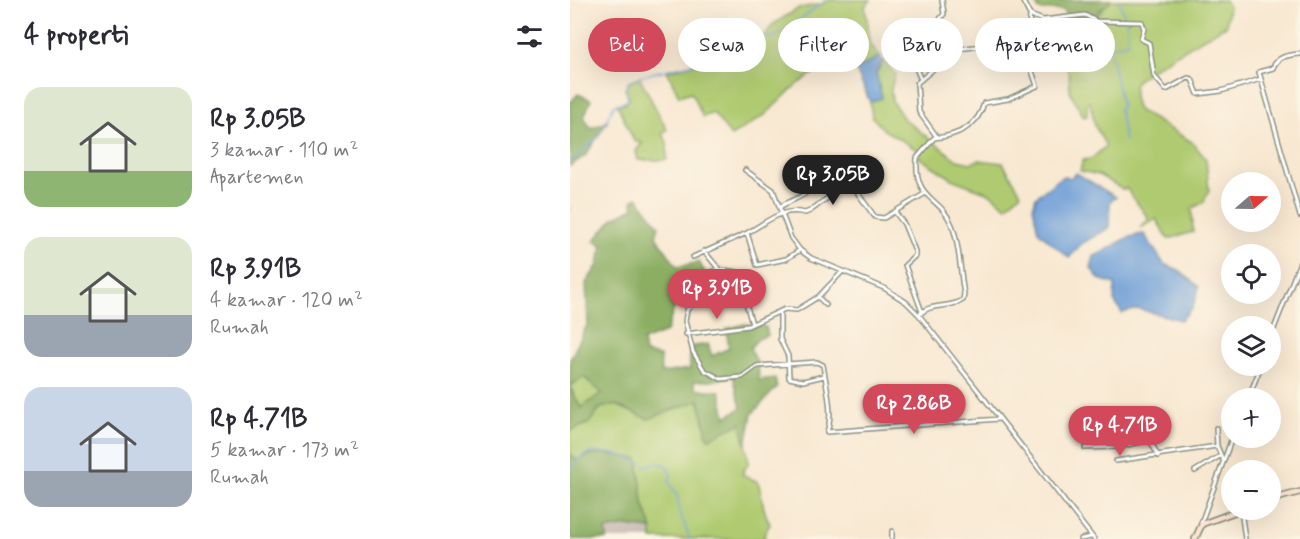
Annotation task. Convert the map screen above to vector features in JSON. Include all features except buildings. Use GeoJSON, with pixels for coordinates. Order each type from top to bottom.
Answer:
{"type":"FeatureCollection","features":[{"type":"Feature","properties":{"kind":"street"},"geometry":{"type":"LineString","coordinates":[[940,18],[944,14],[942,0]]}},
{"type":"Feature","properties":{"kind":"street"},"geometry":{"type":"LineString","coordinates":[[1022,0],[1030,18]]}},
{"type":"Feature","properties":{"kind":"street"},"geometry":{"type":"LineString","coordinates":[[1030,15],[1043,20],[1085,15],[1096,21],[1143,23],[1141,39],[1149,43],[1154,76],[1166,90],[1188,78],[1192,79],[1198,94],[1221,91],[1261,79]]}},
{"type":"Feature","properties":{"kind":"street"},"geometry":{"type":"LineString","coordinates":[[1300,54],[1285,56],[1275,62],[1273,68],[1259,72],[1300,216]]}},
{"type":"Feature","properties":{"kind":"street"},"geometry":{"type":"LineString","coordinates":[[918,72],[921,80]]}},
{"type":"Feature","properties":{"kind":"street"},"geometry":{"type":"LineString","coordinates":[[931,72],[917,83],[919,112],[938,137],[945,139],[955,135],[979,118],[984,103],[1008,99],[1037,86],[1032,72]]}},
{"type":"Feature","properties":{"kind":"street"},"geometry":{"type":"LineString","coordinates":[[920,313],[929,307],[958,304],[963,300],[964,294],[954,228],[947,214],[924,194],[919,177],[917,158],[938,137]]}},
{"type":"Feature","properties":{"kind":"street"},"geometry":{"type":"LineString","coordinates":[[745,171],[773,190],[791,238],[800,250],[811,258],[884,288],[920,313],[999,419],[1093,538]]}},
{"type":"Feature","properties":{"kind":"street"},"geometry":{"type":"LineString","coordinates":[[780,207],[805,195],[812,190],[815,179],[829,173],[840,178],[853,177],[854,188],[875,217],[884,218],[924,194]]}},
{"type":"Feature","properties":{"kind":"street"},"geometry":{"type":"LineString","coordinates":[[693,257],[783,213],[795,210],[805,213],[810,211],[837,191],[840,178]]}},
{"type":"Feature","properties":{"kind":"street"},"geometry":{"type":"LineString","coordinates":[[895,212],[904,224],[915,251],[915,256],[905,265],[920,313]]}},
{"type":"Feature","properties":{"kind":"street"},"geometry":{"type":"LineString","coordinates":[[747,232],[757,265],[786,259],[800,250]]}},
{"type":"Feature","properties":{"kind":"street"},"geometry":{"type":"LineString","coordinates":[[704,251],[718,269]]}},
{"type":"Feature","properties":{"kind":"street"},"geometry":{"type":"LineString","coordinates":[[1279,316],[1300,262]]}},
{"type":"Feature","properties":{"kind":"street"},"geometry":{"type":"LineString","coordinates":[[752,324],[737,272],[718,269],[701,277],[696,300],[687,310],[685,321],[686,334],[704,370],[721,380],[742,377],[757,366],[788,366],[817,362],[823,365],[830,423],[827,432],[999,419]]}},
{"type":"Feature","properties":{"kind":"street"},"geometry":{"type":"LineString","coordinates":[[686,334],[752,324],[785,309],[797,310],[818,297],[842,272]]}},
{"type":"Feature","properties":{"kind":"street"},"geometry":{"type":"LineString","coordinates":[[818,297],[825,305]]}},
{"type":"Feature","properties":{"kind":"street"},"geometry":{"type":"LineString","coordinates":[[780,312],[780,339],[788,356],[789,378],[795,381],[825,376]]}},
{"type":"Feature","properties":{"kind":"street"},"geometry":{"type":"LineString","coordinates":[[1216,428],[1217,446],[1222,458]]}},
{"type":"Feature","properties":{"kind":"street"},"geometry":{"type":"LineString","coordinates":[[1085,448],[1118,447],[1150,440],[1158,456]]}},
{"type":"Feature","properties":{"kind":"street"},"geometry":{"type":"LineString","coordinates":[[1116,461],[1217,446]]}},
{"type":"Feature","properties":{"kind":"street"},"geometry":{"type":"LineString","coordinates":[[1195,539],[1227,448]]}},
{"type":"Feature","properties":{"kind":"street"},"geometry":{"type":"LineString","coordinates":[[1195,471],[1222,458]]}},
{"type":"Feature","properties":{"kind":"street"},"geometry":{"type":"LineString","coordinates":[[1281,497],[1300,492]]}},
{"type":"Feature","properties":{"kind":"street"},"geometry":{"type":"LineString","coordinates":[[1200,525],[1221,517]]}},
{"type":"Feature","properties":{"kind":"street"},"geometry":{"type":"LineString","coordinates":[[1242,520],[1245,539]]}},
{"type":"Feature","properties":{"kind":"street"},"geometry":{"type":"LineString","coordinates":[[892,531],[892,539]]}},
{"type":"Feature","properties":{"kind":"street"},"geometry":{"type":"LineString","coordinates":[[1081,539],[1093,538]]}},
{"type":"Feature","properties":{"kind":"shaded area"},"geometry":{"type":"Polygon","coordinates":[[[626,526],[652,529],[652,539],[607,539],[606,530],[626,526]]]}},
{"type":"Feature","properties":{"kind":"green space"},"geometry":{"type":"Polygon","coordinates":[[[825,0],[871,0],[865,6],[867,18],[783,18],[799,8],[823,4],[825,0]]]}},
{"type":"Feature","properties":{"kind":"green space"},"geometry":{"type":"Polygon","coordinates":[[[1034,0],[1109,0],[1110,3],[1100,9],[1095,18],[1067,18],[1064,10],[1039,10],[1034,0]]]}},
{"type":"Feature","properties":{"kind":"green space"},"geometry":{"type":"Polygon","coordinates":[[[1109,0],[1225,0],[1229,7],[1226,26],[1148,72],[1134,86],[1134,97],[1138,110],[1192,142],[1206,159],[1209,191],[1203,203],[1192,208],[1193,232],[1168,239],[1156,219],[1140,228],[1149,219],[1126,188],[1124,190],[1099,175],[1080,171],[1083,160],[1091,159],[1106,146],[1095,126],[1090,102],[1087,104],[1087,116],[1084,117],[1070,92],[1068,72],[1115,72],[1115,18],[1095,18],[1109,0]]]}},
{"type":"Feature","properties":{"kind":"green space"},"geometry":{"type":"Polygon","coordinates":[[[778,21],[778,72],[815,72],[795,86],[765,115],[731,136],[713,113],[703,117],[691,92],[679,96],[667,71],[678,68],[678,72],[766,72],[766,35],[772,25],[778,21]]]}},
{"type":"Feature","properties":{"kind":"green space"},"geometry":{"type":"Polygon","coordinates":[[[869,32],[871,45],[880,56],[869,62],[869,32]]]}},
{"type":"Feature","properties":{"kind":"green space"},"geometry":{"type":"Polygon","coordinates":[[[881,64],[881,72],[895,74],[891,89],[892,101],[904,119],[957,160],[971,163],[979,160],[1003,163],[1021,193],[1006,207],[989,193],[954,180],[918,157],[921,152],[884,130],[872,117],[870,102],[882,97],[876,73],[881,64]]]}},
{"type":"Feature","properties":{"kind":"green space"},"geometry":{"type":"Polygon","coordinates":[[[640,78],[667,130],[662,133],[667,142],[667,160],[638,160],[636,151],[642,143],[634,141],[617,104],[625,104],[629,98],[625,89],[630,81],[640,78]]]}},
{"type":"Feature","properties":{"kind":"green space"},"geometry":{"type":"Polygon","coordinates":[[[578,94],[591,100],[584,117],[591,128],[607,122],[586,155],[570,166],[570,103],[578,94]]]}},
{"type":"Feature","properties":{"kind":"green space"},"geometry":{"type":"Polygon","coordinates":[[[637,197],[659,226],[656,236],[677,267],[699,262],[709,279],[675,306],[666,332],[643,341],[645,353],[660,356],[661,373],[690,369],[690,347],[708,344],[712,356],[729,348],[726,329],[745,324],[766,327],[768,335],[758,339],[750,348],[758,364],[759,380],[775,378],[777,387],[752,414],[746,445],[741,423],[708,439],[699,400],[648,419],[616,405],[600,408],[589,423],[570,431],[570,389],[581,408],[602,393],[584,377],[570,386],[570,360],[588,323],[586,283],[598,265],[602,245],[594,241],[613,218],[634,208],[632,201],[637,197]],[[733,376],[712,381],[694,381],[696,389],[720,391],[726,417],[741,408],[733,376]]]}},
{"type":"Feature","properties":{"kind":"green space"},"geometry":{"type":"Polygon","coordinates":[[[584,377],[602,393],[581,408],[570,386],[584,377]]]}},
{"type":"Feature","properties":{"kind":"green space"},"geometry":{"type":"Polygon","coordinates":[[[699,400],[708,438],[741,423],[749,462],[742,474],[758,482],[765,514],[770,524],[764,535],[765,539],[652,539],[652,529],[643,503],[638,459],[575,460],[570,453],[570,431],[588,424],[600,408],[616,405],[648,419],[699,400]]]}},
{"type":"Feature","properties":{"kind":"green space"},"geometry":{"type":"Polygon","coordinates":[[[570,453],[576,460],[598,454],[638,459],[643,503],[652,529],[626,526],[606,530],[607,539],[570,539],[570,453]]]}},
{"type":"Feature","properties":{"kind":"water"},"geometry":{"type":"Polygon","coordinates":[[[880,56],[881,58],[881,64],[876,73],[882,98],[870,102],[857,72],[869,72],[869,62],[880,56]]]}},
{"type":"Feature","properties":{"kind":"water"},"geometry":{"type":"Polygon","coordinates":[[[1076,173],[1116,197],[1110,202],[1109,228],[1081,244],[1069,258],[1038,231],[1033,207],[1036,197],[1063,176],[1070,178],[1076,173]]]}},
{"type":"Feature","properties":{"kind":"water"},"geometry":{"type":"Polygon","coordinates":[[[1144,234],[1164,264],[1180,271],[1199,287],[1193,307],[1181,320],[1138,309],[1122,313],[1114,301],[1115,284],[1099,279],[1091,268],[1094,256],[1124,240],[1144,234]]]}},
{"type":"Feature","properties":{"kind":"waterway"},"geometry":{"type":"LineString","coordinates":[[570,163],[598,137],[614,105],[628,101],[626,86],[633,80],[645,75],[741,52],[763,35],[770,38],[776,36],[827,0]]}},
{"type":"Feature","properties":{"kind":"waterway"},"geometry":{"type":"LineString","coordinates":[[1119,0],[1127,24],[1128,43],[1109,47],[1122,107],[1119,108],[1125,141]]}},
{"type":"Feature","properties":{"kind":"waterway"},"geometry":{"type":"LineString","coordinates":[[570,469],[582,456],[599,452],[625,456],[646,466],[657,462],[667,466],[671,475],[669,482],[677,495],[681,516],[690,539]]}}]}
